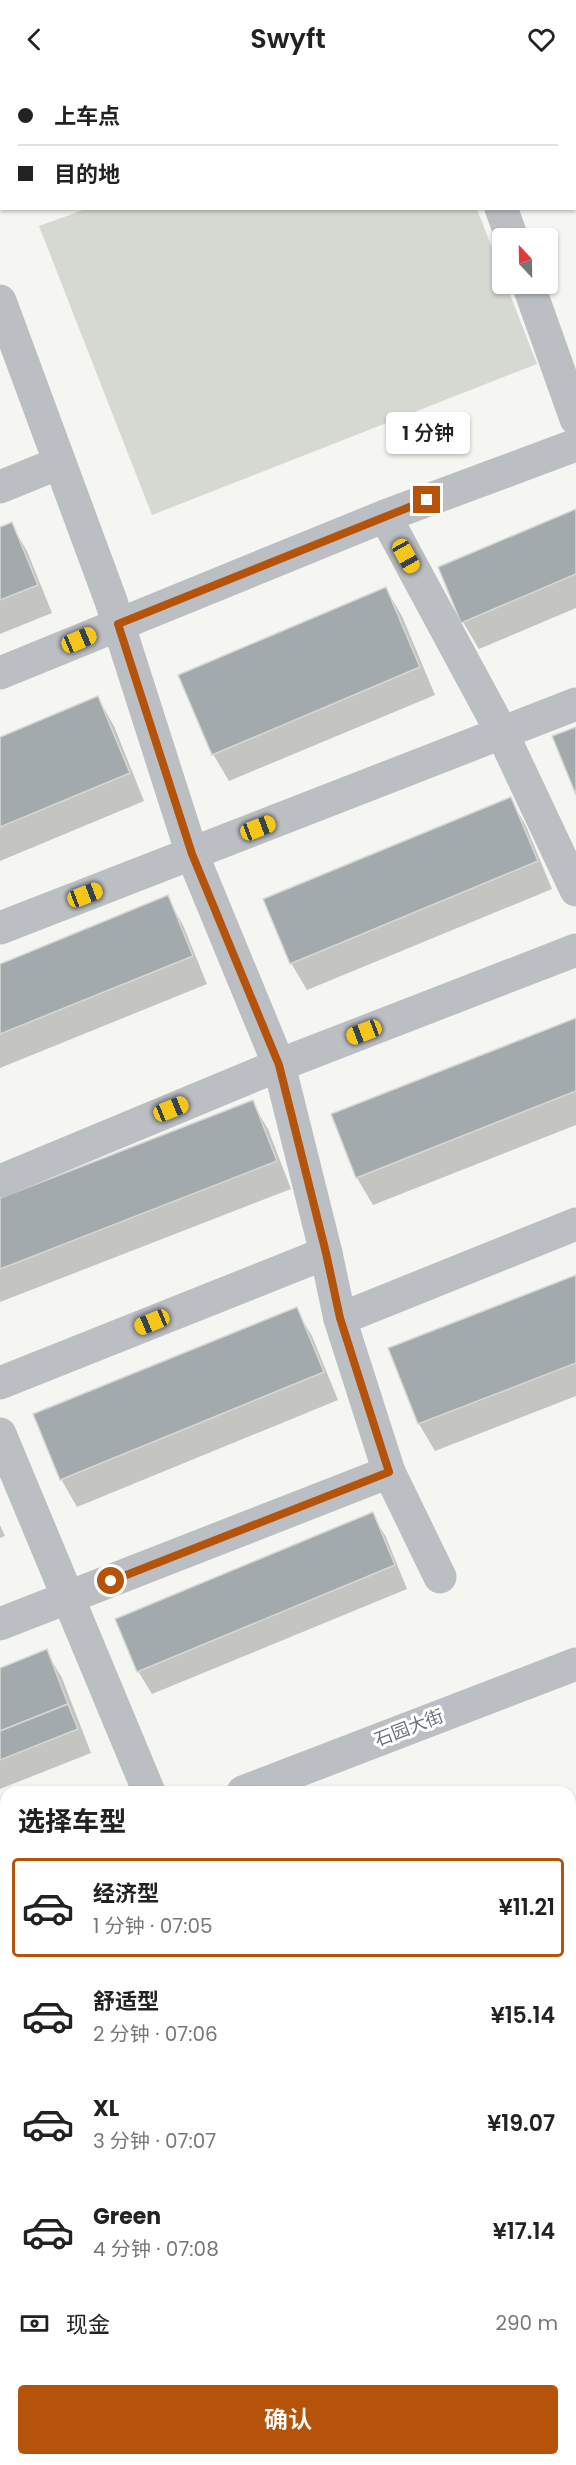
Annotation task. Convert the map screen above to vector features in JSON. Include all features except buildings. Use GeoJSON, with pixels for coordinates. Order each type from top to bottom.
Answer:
{"type":"FeatureCollection","features":[{"type":"Feature","properties":{"kind":"street"},"geometry":{"type":"LineString","coordinates":[[502,210],[508,228]]}},
{"type":"Feature","properties":{"kind":"street"},"geometry":{"type":"LineString","coordinates":[[532,294],[576,419]]}},
{"type":"Feature","properties":{"kind":"street"},"geometry":{"type":"LineString","coordinates":[[0,301],[118,624],[192,854],[279,1065],[340,1318],[389,1472],[440,1577]]}},
{"type":"Feature","properties":{"kind":"street"},"geometry":{"type":"LineString","coordinates":[[0,673],[385,516],[576,445]]}},
{"type":"Feature","properties":{"kind":"street"},"geometry":{"type":"LineString","coordinates":[[0,487],[59,463]]}},
{"type":"Feature","properties":{"kind":"street"},"geometry":{"type":"LineString","coordinates":[[385,516],[502,733],[576,890]]}},
{"type":"Feature","properties":{"kind":"street"},"geometry":{"type":"LineString","coordinates":[[0,928],[576,704]]}},
{"type":"Feature","properties":{"kind":"street"},"geometry":{"type":"LineString","coordinates":[[0,1181],[279,1065],[576,950]]}},
{"type":"Feature","properties":{"kind":"street"},"geometry":{"type":"LineString","coordinates":[[340,1318],[576,1224]]}},
{"type":"Feature","properties":{"kind":"street"},"geometry":{"type":"LineString","coordinates":[[0,1383],[326,1253]]}},
{"type":"Feature","properties":{"kind":"street"},"geometry":{"type":"LineString","coordinates":[[0,1434],[146,1786]]}},
{"type":"Feature","properties":{"kind":"street"},"geometry":{"type":"LineString","coordinates":[[0,1624],[389,1472]]}},
{"type":"Feature","properties":{"kind":"street","name":"石园大街"},"geometry":{"type":"LineString","coordinates":[[259,1786],[576,1664]]}},
{"type":"Feature","properties":{"kind":"shaded area"},"geometry":{"type":"Polygon","coordinates":[[[83,210],[477,210],[492,248],[492,294],[510,294],[537,364],[152,515],[39,226],[83,210]]]}},
{"type":"Feature","properties":{"kind":"route"},"geometry":{"type":"LineString","coordinates":[[111,1581],[389,1472],[340,1318],[279,1065],[192,854],[118,624],[427,500]]}}]}
